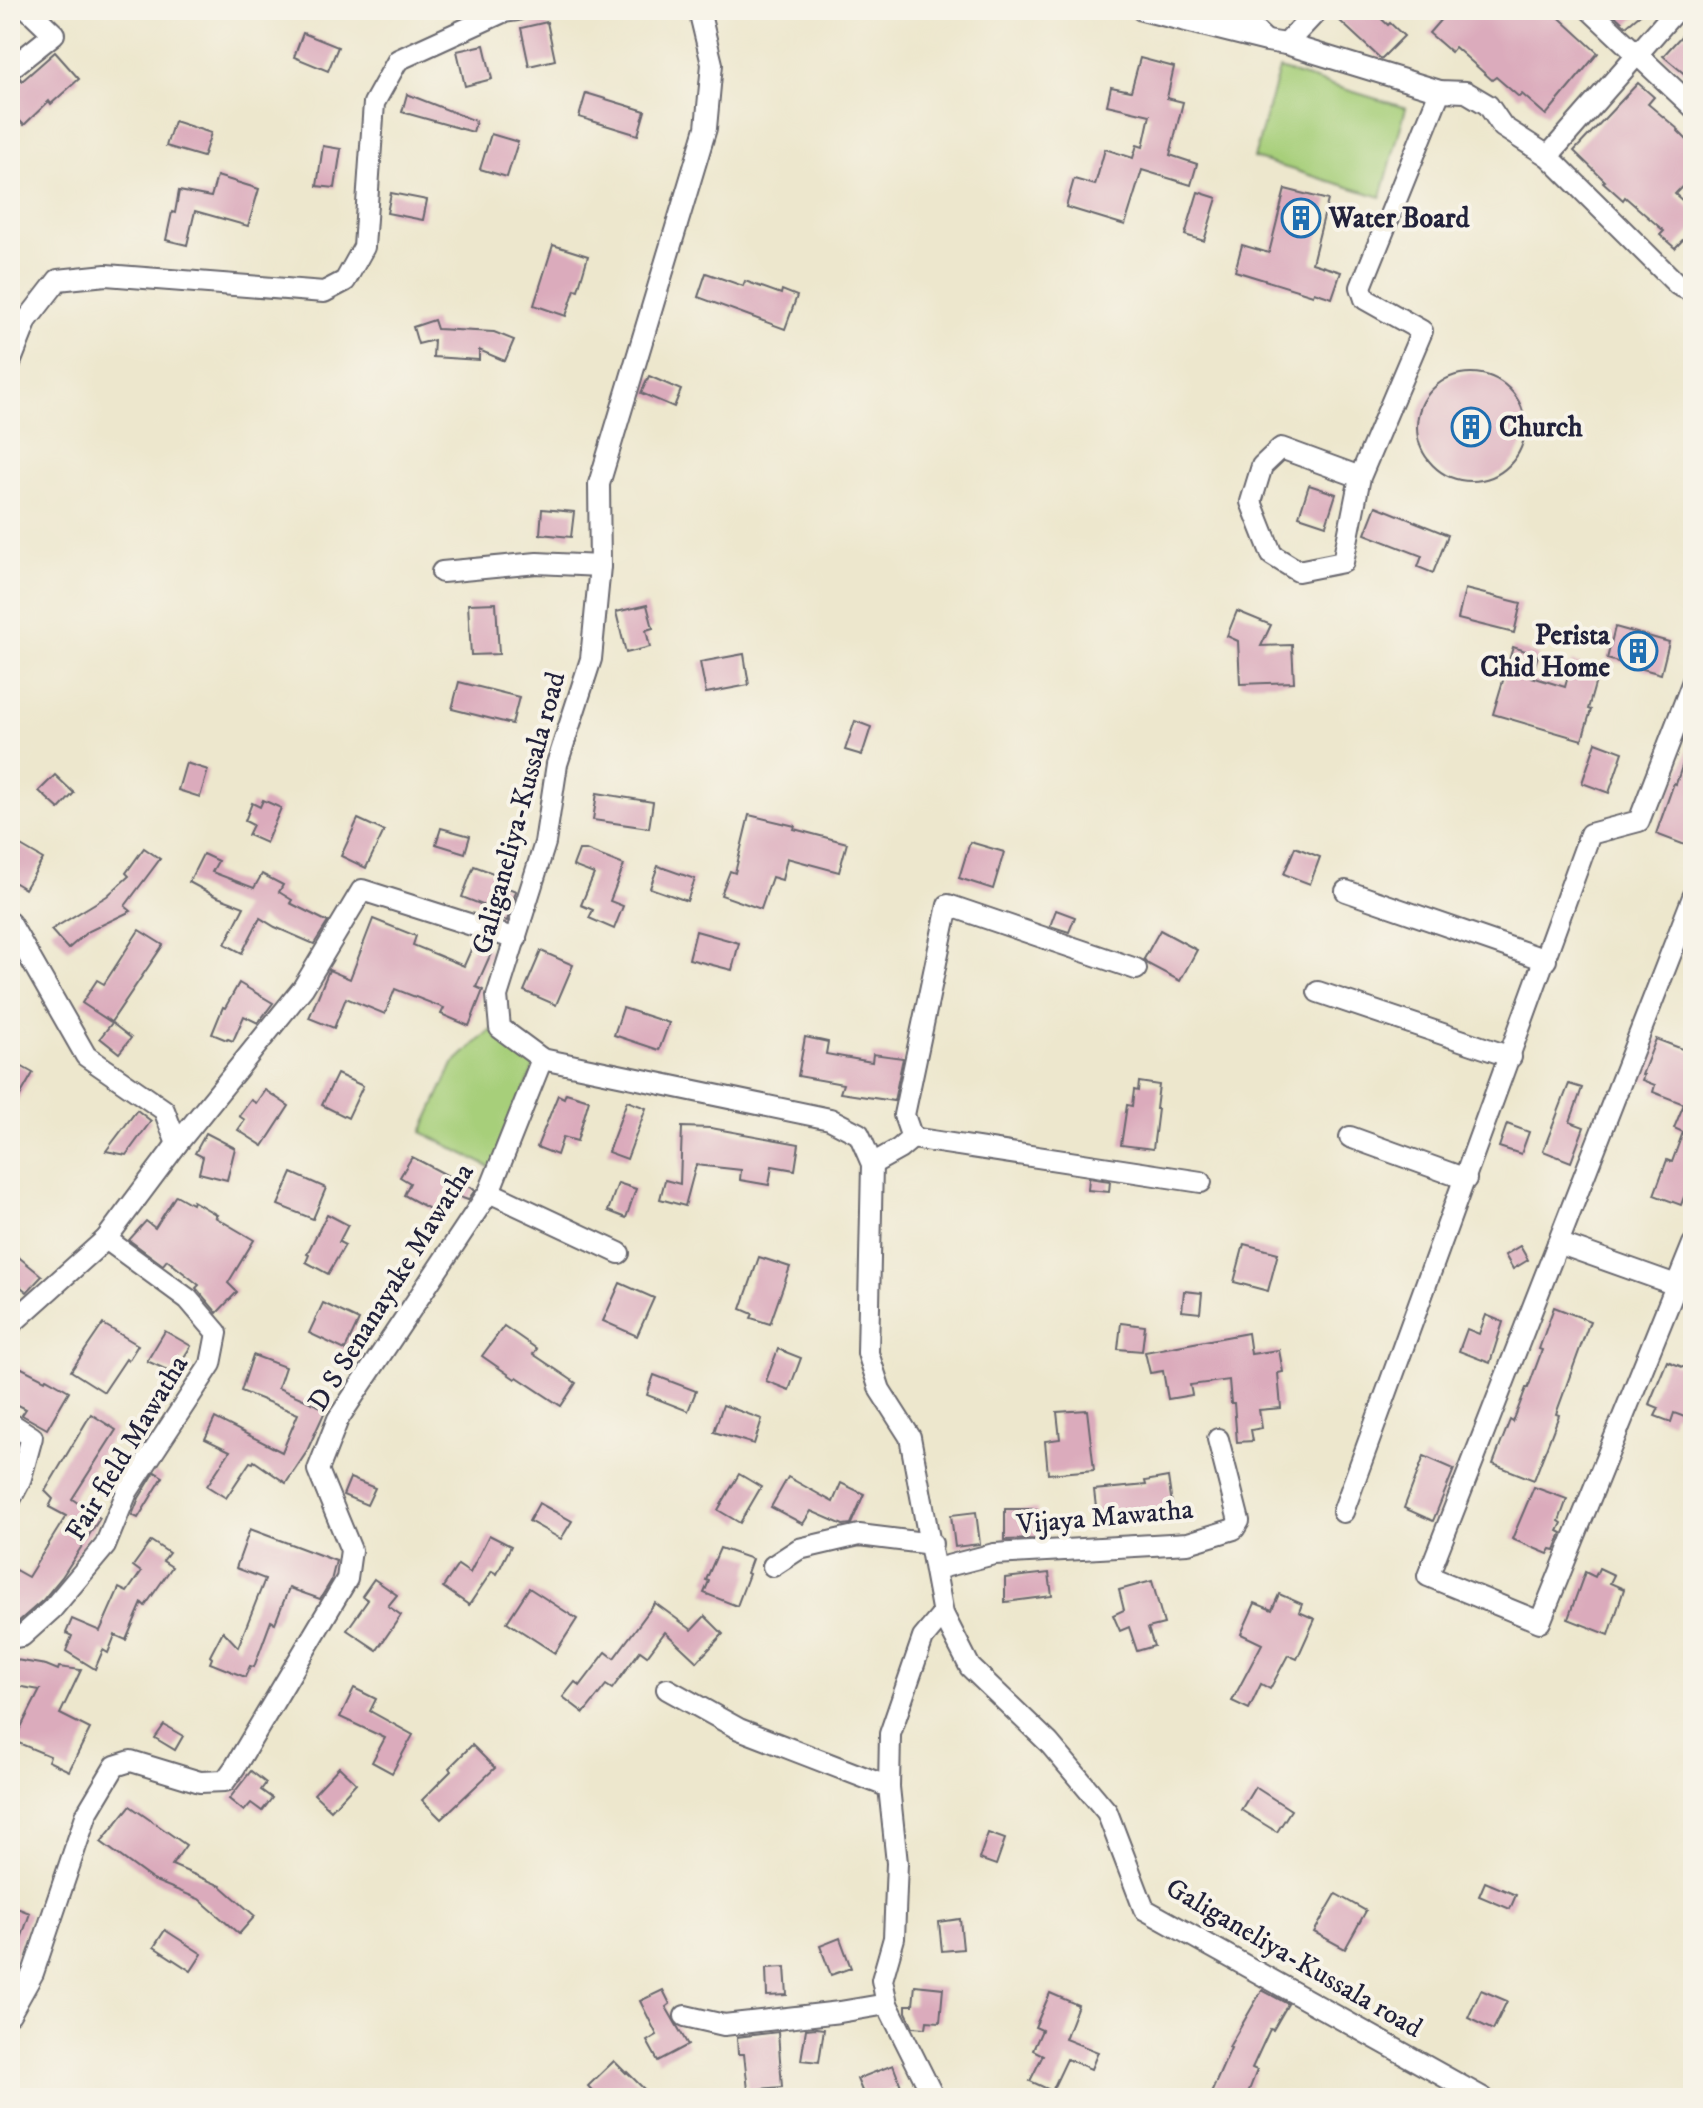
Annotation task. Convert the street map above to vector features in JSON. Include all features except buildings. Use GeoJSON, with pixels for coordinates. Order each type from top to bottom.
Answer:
{"type":"FeatureCollection","features":[{"type":"Feature","properties":{"kind":"street"},"geometry":{"type":"LineString","coordinates":[[10,69],[54,34],[29,10]]}},
{"type":"Feature","properties":{"kind":"street"},"geometry":{"type":"LineString","coordinates":[[10,363],[27,320],[58,280],[106,275],[324,292],[345,281],[364,247],[374,103],[398,60],[503,12],[517,10]]}},
{"type":"Feature","properties":{"kind":"street","name":"Galiganeliya-Kussala road"},"geometry":{"type":"LineString","coordinates":[[699,10],[712,64],[706,128],[599,484],[600,566],[591,659],[557,764],[545,843],[497,996],[500,1028],[542,1059],[830,1119],[859,1134],[872,1164],[868,1353],[880,1390],[910,1437],[943,1614],[970,1667],[1049,1743],[1107,1812],[1144,1909],[1483,2098]]}},
{"type":"Feature","properties":{"kind":"street"},"geometry":{"type":"LineString","coordinates":[[1142,10],[1276,43],[1440,91],[1466,92],[1488,105],[1503,127],[1548,156],[1678,285],[1693,292]]}},
{"type":"Feature","properties":{"kind":"street"},"geometry":{"type":"LineString","coordinates":[[1233,10],[1276,43]]}},
{"type":"Feature","properties":{"kind":"street"},"geometry":{"type":"LineString","coordinates":[[1276,43],[1318,10]]}},
{"type":"Feature","properties":{"kind":"street"},"geometry":{"type":"LineString","coordinates":[[1590,10],[1693,107]]}},
{"type":"Feature","properties":{"kind":"street"},"geometry":{"type":"LineString","coordinates":[[1548,156],[1676,10]]}},
{"type":"Feature","properties":{"kind":"street"},"geometry":{"type":"LineString","coordinates":[[1360,477],[1281,448],[1262,466],[1251,502],[1272,555],[1298,571],[1343,562],[1360,477],[1422,331],[1365,299],[1361,287],[1440,91]]}},
{"type":"Feature","properties":{"kind":"street"},"geometry":{"type":"LineString","coordinates":[[442,572],[537,563],[600,566]]}},
{"type":"Feature","properties":{"kind":"street"},"geometry":{"type":"LineString","coordinates":[[1343,1512],[1590,834],[1639,821],[1693,681]]}},
{"type":"Feature","properties":{"kind":"street"},"geometry":{"type":"LineString","coordinates":[[10,1325],[106,1239],[177,1144],[303,988],[362,890],[516,939]]}},
{"type":"Feature","properties":{"kind":"street"},"geometry":{"type":"LineString","coordinates":[[1346,891],[1546,960]]}},
{"type":"Feature","properties":{"kind":"street"},"geometry":{"type":"LineString","coordinates":[[1693,897],[1428,1576],[1540,1622],[1693,1244]]}},
{"type":"Feature","properties":{"kind":"street"},"geometry":{"type":"LineString","coordinates":[[912,1138],[904,1115],[948,905],[1136,969]]}},
{"type":"Feature","properties":{"kind":"street"},"geometry":{"type":"LineString","coordinates":[[10,923],[86,1056],[164,1110],[177,1144]]}},
{"type":"Feature","properties":{"kind":"street"},"geometry":{"type":"LineString","coordinates":[[1318,992],[1511,1057]]}},
{"type":"Feature","properties":{"kind":"street","name":"D S Senanayake Mawatha"},"geometry":{"type":"LineString","coordinates":[[10,2014],[33,1973],[87,1813],[115,1766],[131,1761],[200,1782],[225,1781],[347,1579],[351,1550],[318,1470],[338,1419],[489,1192],[542,1059]]}},
{"type":"Feature","properties":{"kind":"street"},"geometry":{"type":"LineString","coordinates":[[1350,1137],[1466,1179]]}},
{"type":"Feature","properties":{"kind":"street"},"geometry":{"type":"LineString","coordinates":[[872,1164],[912,1138],[1201,1182]]}},
{"type":"Feature","properties":{"kind":"street"},"geometry":{"type":"LineString","coordinates":[[489,1192],[619,1253]]}},
{"type":"Feature","properties":{"kind":"street","name":"Fair field Mawatha"},"geometry":{"type":"LineString","coordinates":[[10,1638],[22,1636],[52,1609],[105,1546],[127,1492],[211,1364],[217,1333],[188,1299],[106,1239]]}},
{"type":"Feature","properties":{"kind":"street"},"geometry":{"type":"LineString","coordinates":[[1558,1243],[1676,1285]]}},
{"type":"Feature","properties":{"kind":"street"},"geometry":{"type":"LineString","coordinates":[[10,1423],[32,1437],[20,1481],[10,1500]]}},
{"type":"Feature","properties":{"kind":"street","name":"Vijaya Mawatha"},"geometry":{"type":"LineString","coordinates":[[936,1569],[994,1554],[1188,1543],[1234,1529],[1239,1521],[1218,1439]]}},
{"type":"Feature","properties":{"kind":"street"},"geometry":{"type":"LineString","coordinates":[[773,1566],[799,1549],[859,1535],[932,1544]]}},
{"type":"Feature","properties":{"kind":"street"},"geometry":{"type":"LineString","coordinates":[[934,2098],[887,2004],[882,1980],[894,1938],[897,1863],[889,1787],[890,1734],[923,1638],[943,1614]]}},
{"type":"Feature","properties":{"kind":"street"},"geometry":{"type":"LineString","coordinates":[[667,1689],[739,1729],[889,1787]]}},
{"type":"Feature","properties":{"kind":"street"},"geometry":{"type":"LineString","coordinates":[[685,2016],[724,2025],[887,2004]]}},
{"type":"Feature","properties":{"kind":"green space"},"geometry":{"type":"Polygon","coordinates":[[[1279,69],[1406,108],[1381,197],[1254,158],[1279,69]]]}},
{"type":"Feature","properties":{"kind":"green space"},"geometry":{"type":"Polygon","coordinates":[[[490,1030],[535,1064],[493,1169],[422,1132],[453,1064],[490,1030]]]}},
{"type":"Feature","properties":{"kind":"place","name":"Water Board"},"geometry":{"type":"Point","coordinates":[1301,218]}},
{"type":"Feature","properties":{"kind":"place","name":"Church"},"geometry":{"type":"Point","coordinates":[1471,427]}},
{"type":"Feature","properties":{"kind":"place","name":"Perista Chid Home"},"geometry":{"type":"Point","coordinates":[1638,651]}}]}
